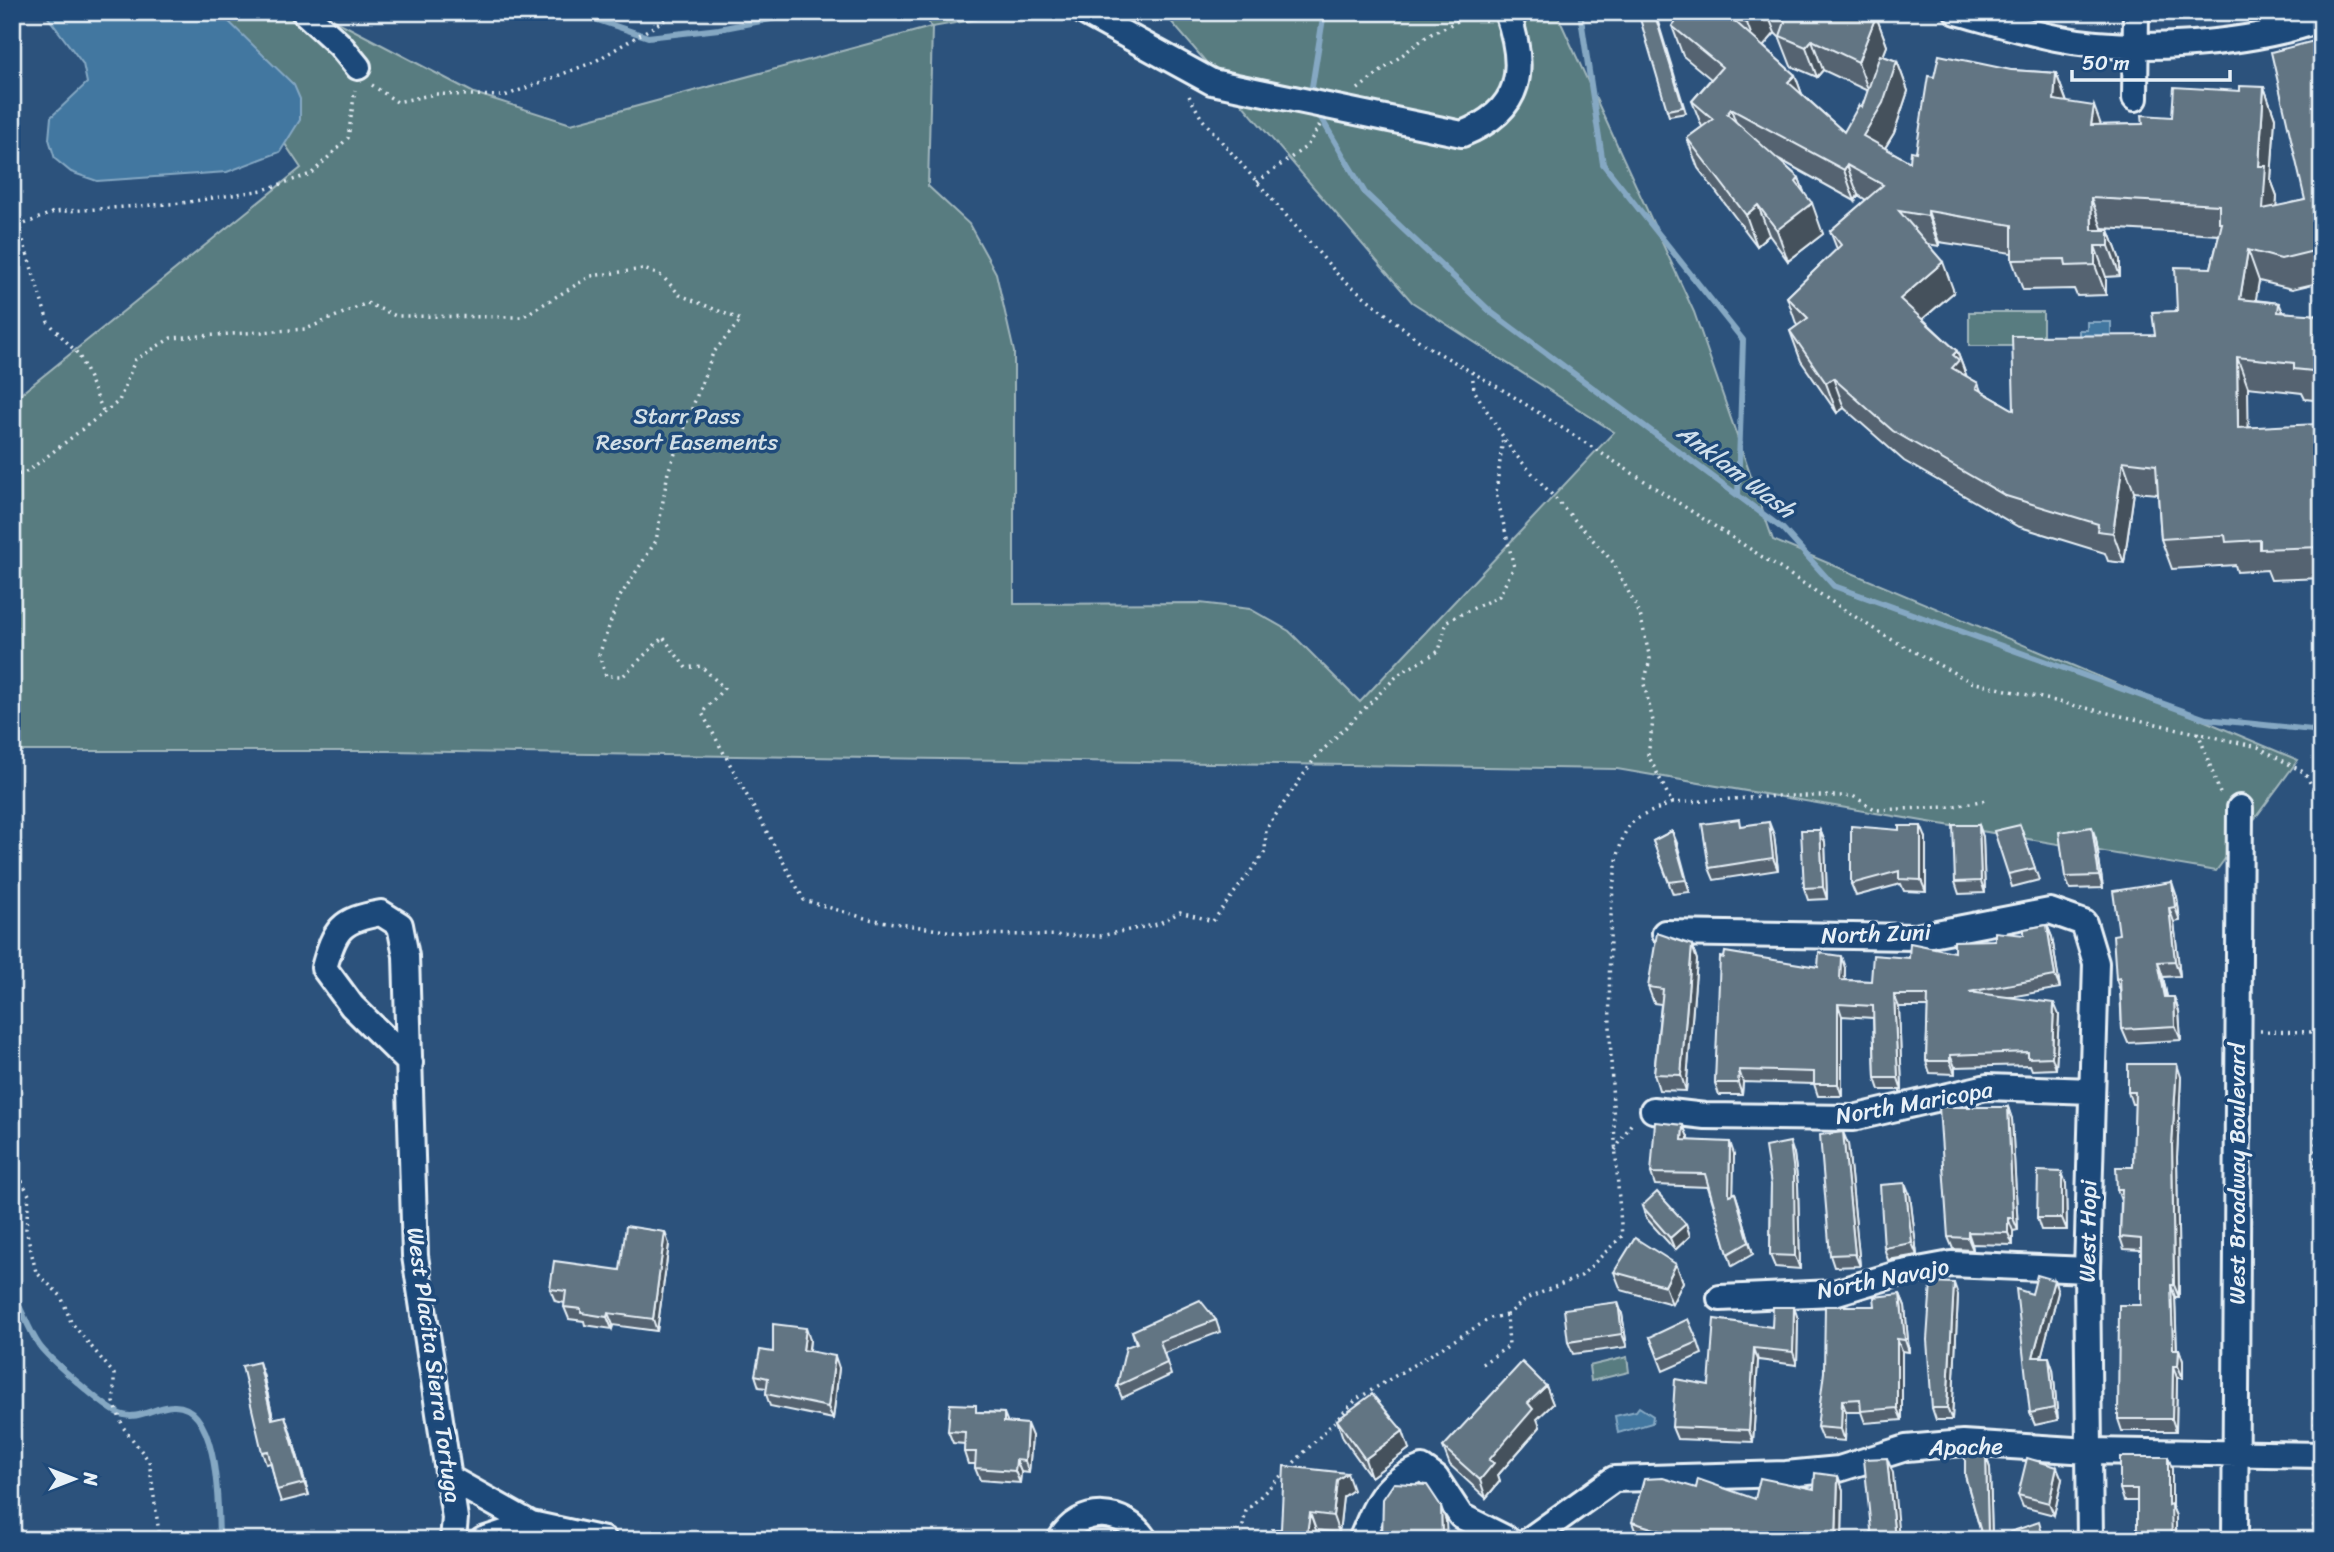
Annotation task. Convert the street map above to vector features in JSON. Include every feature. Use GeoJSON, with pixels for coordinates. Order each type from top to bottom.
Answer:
{"type":"FeatureCollection","features":[{"type":"Feature","properties":{"kind":"street"},"geometry":{"type":"LineString","coordinates":[[304,12],[340,45],[358,67]]}},
{"type":"Feature","properties":{"kind":"street"},"geometry":{"type":"LineString","coordinates":[[1084,12],[1212,82],[1462,134],[1484,125],[1507,107],[1517,76],[1517,40],[1507,12]]}},
{"type":"Feature","properties":{"kind":"street"},"geometry":{"type":"LineString","coordinates":[[1957,12],[2059,38],[2136,45],[2230,40],[2296,28],[2322,19]]}},
{"type":"Feature","properties":{"kind":"street"},"geometry":{"type":"LineString","coordinates":[[2135,98],[2136,12]]}},
{"type":"Feature","properties":{"kind":"street","name":"West Broadway Boulevard"},"geometry":{"type":"LineString","coordinates":[[2231,803],[2237,1031],[2235,1540]]}},
{"type":"Feature","properties":{"kind":"street","name":"North Zuni"},"geometry":{"type":"LineString","coordinates":[[1665,933],[1916,937],[2050,911],[2084,923]]}},
{"type":"Feature","properties":{"kind":"street","name":"West Placita Sierra Tortuga"},"geometry":{"type":"LineString","coordinates":[[410,1063],[352,1006],[324,968],[334,935],[353,918],[381,913],[400,925],[406,956],[410,1063],[415,1256],[455,1518],[453,1540]]}},
{"type":"Feature","properties":{"kind":"street","name":"West Hopi"},"geometry":{"type":"LineString","coordinates":[[2084,923],[2096,963],[2087,1270],[2090,1540]]}},
{"type":"Feature","properties":{"kind":"street","name":"North Maricopa"},"geometry":{"type":"LineString","coordinates":[[1644,1113],[1853,1118],[1987,1087],[2091,1091]]}},
{"type":"Feature","properties":{"kind":"street","name":"North Navajo"},"geometry":{"type":"LineString","coordinates":[[1720,1298],[1834,1293],[1897,1274],[1951,1264],[2087,1270]]}},
{"type":"Feature","properties":{"kind":"street","name":"Apache"},"geometry":{"type":"LineString","coordinates":[[1529,1540],[1614,1479],[1812,1472],[1839,1469],[1906,1448],[1963,1443],[2089,1451],[2318,1455]]}},
{"type":"Feature","properties":{"kind":"street"},"geometry":{"type":"LineString","coordinates":[[1361,1540],[1381,1494],[1405,1474],[1422,1468],[1436,1478],[1461,1516],[1509,1540]]}},
{"type":"Feature","properties":{"kind":"street"},"geometry":{"type":"LineString","coordinates":[[449,1478],[531,1524],[604,1540]]}},
{"type":"Feature","properties":{"kind":"street"},"geometry":{"type":"LineString","coordinates":[[1060,1540],[1077,1521],[1093,1515],[1109,1514],[1125,1519],[1138,1529],[1145,1540]]}},
{"type":"Feature","properties":{"kind":"street"},"geometry":{"type":"LineString","coordinates":[[483,1540],[531,1524]]}},
{"type":"Feature","properties":{"kind":"path"},"geometry":{"type":"LineString","coordinates":[[358,67],[376,90],[397,102],[435,94],[505,96],[594,62],[678,12]]}},
{"type":"Feature","properties":{"kind":"path"},"geometry":{"type":"LineString","coordinates":[[1179,65],[1189,96],[1202,119],[1339,276],[1423,344],[1472,372],[1885,636],[1971,682],[2258,747],[2305,773],[2319,800],[2316,1032],[2318,1455],[2314,1540]]}},
{"type":"Feature","properties":{"kind":"path"},"geometry":{"type":"LineString","coordinates":[[12,229],[54,212],[182,203],[263,190],[311,174],[348,138],[358,67]]}},
{"type":"Feature","properties":{"kind":"path"},"geometry":{"type":"LineString","coordinates":[[19,227],[48,322],[79,355],[104,413]]}},
{"type":"Feature","properties":{"kind":"path"},"geometry":{"type":"LineString","coordinates":[[12,477],[28,471],[119,401],[135,360],[171,338],[306,328],[367,303],[396,316],[522,317],[591,276],[644,269],[662,276],[680,295],[741,320],[713,353],[668,471],[656,541],[619,598],[599,655],[606,676],[623,676],[663,637],[686,668],[701,666],[724,688],[702,713],[804,900],[868,919],[965,934],[1100,936],[1158,924],[1180,912],[1213,920],[1265,852],[1266,829],[1315,758],[1399,674],[1439,650],[1447,621],[1499,596],[1514,567],[1496,493],[1503,437]]}},
{"type":"Feature","properties":{"kind":"path"},"geometry":{"type":"LineString","coordinates":[[1472,372],[1474,390],[1511,452],[1613,562],[1640,614],[1650,659],[1644,684],[1653,722],[1648,755],[1672,803]]}},
{"type":"Feature","properties":{"kind":"path"},"geometry":{"type":"LineString","coordinates":[[2198,732],[2231,803]]}},
{"type":"Feature","properties":{"kind":"path"},"geometry":{"type":"LineString","coordinates":[[1240,1540],[1246,1511],[1357,1399],[1491,1318],[1507,1315],[1526,1299],[1581,1276],[1622,1236],[1614,1152],[1610,931],[1616,853],[1630,824],[1672,803],[1778,796],[1853,796],[1876,810],[1949,807],[1986,800]]}},
{"type":"Feature","properties":{"kind":"path"},"geometry":{"type":"LineString","coordinates":[[2237,1031],[2316,1032]]}},
{"type":"Feature","properties":{"kind":"path"},"geometry":{"type":"LineString","coordinates":[[1614,1152],[1644,1113]]}},
{"type":"Feature","properties":{"kind":"path"},"geometry":{"type":"LineString","coordinates":[[12,1162],[29,1195],[26,1229],[36,1272],[61,1296],[71,1322],[114,1374],[114,1402],[123,1427],[149,1461],[160,1540]]}},
{"type":"Feature","properties":{"kind":"path"},"geometry":{"type":"LineString","coordinates":[[1479,1366],[1509,1346],[1507,1315]]}},
{"type":"Feature","properties":{"kind":"green space","name":"Starr Pass Resort Easements"},"geometry":{"type":"Polygon","coordinates":[[[197,12],[319,12],[474,93],[571,124],[931,27],[924,12],[1018,12],[932,27],[928,186],[969,224],[996,273],[1014,352],[1014,604],[1200,603],[1250,609],[1289,631],[1360,702],[1614,432],[1412,302],[1163,12],[1556,12],[1694,312],[1773,540],[2298,760],[2216,871],[1617,769],[389,751],[12,751],[12,401],[301,168],[197,12]]]}},
{"type":"Feature","properties":{"kind":"green space"},"geometry":{"type":"Polygon","coordinates":[[[1969,312],[2043,312],[2043,346],[1969,346],[1969,312]]]}},
{"type":"Feature","properties":{"kind":"green space"},"geometry":{"type":"Polygon","coordinates":[[[1627,1357],[1629,1372],[1591,1381],[1589,1366],[1627,1357]]]}},
{"type":"Feature","properties":{"kind":"water"},"geometry":{"type":"Polygon","coordinates":[[[44,12],[219,12],[294,85],[300,99],[300,120],[280,152],[227,172],[97,181],[71,172],[55,159],[49,139],[51,117],[87,83],[83,64],[44,12]]]}},
{"type":"Feature","properties":{"kind":"water"},"geometry":{"type":"Polygon","coordinates":[[[2087,322],[2111,322],[2111,341],[2079,348],[2079,330],[2087,330],[2087,322]]]}},
{"type":"Feature","properties":{"kind":"water"},"geometry":{"type":"Polygon","coordinates":[[[1639,1407],[1653,1416],[1652,1423],[1618,1433],[1615,1416],[1636,1411],[1639,1407]]]}},
{"type":"Feature","properties":{"kind":"building"},"geometry":{"type":"Polygon","coordinates":[[[1638,12],[1654,12],[1683,107],[1667,110],[1638,12]]]}},
{"type":"Feature","properties":{"kind":"building"},"geometry":{"type":"Polygon","coordinates":[[[1683,12],[1755,12],[1747,23],[1729,16],[1795,75],[1788,82],[1844,132],[1859,105],[1862,107],[1880,55],[1897,61],[1883,103],[1863,136],[1910,162],[1911,151],[1916,152],[1928,76],[1934,77],[1939,55],[2011,70],[2056,73],[2054,100],[2094,106],[2091,125],[2143,124],[2142,115],[2172,117],[2174,87],[2240,91],[2240,86],[2264,87],[2259,166],[2266,166],[2263,209],[2305,200],[2271,52],[2322,39],[2322,249],[2281,259],[2248,250],[2240,299],[2279,303],[2278,312],[2321,315],[2322,372],[2294,369],[2294,363],[2237,357],[2238,428],[2317,424],[2319,461],[2322,459],[2322,547],[2260,549],[2260,540],[2226,542],[2225,535],[2161,539],[2156,465],[2123,461],[2113,533],[2097,531],[2098,524],[2006,496],[1893,431],[1833,378],[1826,383],[1790,331],[1808,318],[1787,297],[1841,245],[1830,231],[1883,185],[1847,165],[1844,170],[1731,109],[1727,114],[1799,178],[1796,182],[1812,203],[1777,230],[1758,205],[1746,215],[1687,138],[1713,119],[1692,101],[1722,67],[1672,26],[1683,12]],[[2091,198],[2092,230],[2109,230],[2109,246],[2095,246],[2095,265],[2066,266],[2065,259],[2012,260],[2012,225],[1928,211],[1928,216],[1899,211],[1943,262],[1900,299],[1957,351],[1953,355],[1959,360],[1952,368],[1978,383],[1976,388],[2014,410],[2012,336],[2155,335],[2152,312],[2177,311],[2175,267],[2211,268],[2222,223],[2219,223],[2219,205],[2091,198]]]}},
{"type":"Feature","properties":{"kind":"building"},"geometry":{"type":"Polygon","coordinates":[[[1775,12],[1868,12],[1876,16],[1858,62],[1812,40],[1806,47],[1780,36],[1785,22],[1775,12]]]}},
{"type":"Feature","properties":{"kind":"building"},"geometry":{"type":"Polygon","coordinates":[[[1739,819],[1740,826],[1769,822],[1773,858],[1709,868],[1702,824],[1739,819]]]}},
{"type":"Feature","properties":{"kind":"building"},"geometry":{"type":"Polygon","coordinates":[[[1953,825],[1979,825],[1981,881],[1955,882],[1953,825]]]}},
{"type":"Feature","properties":{"kind":"building"},"geometry":{"type":"Polygon","coordinates":[[[2020,825],[2035,868],[2008,874],[1994,831],[2020,825]]]}},
{"type":"Feature","properties":{"kind":"building"},"geometry":{"type":"Polygon","coordinates":[[[1851,826],[1899,830],[1899,826],[1921,826],[1921,880],[1899,879],[1899,871],[1851,884],[1851,826]]]}},
{"type":"Feature","properties":{"kind":"building"},"geometry":{"type":"Polygon","coordinates":[[[2092,827],[2099,876],[2065,877],[2059,832],[2092,827]]]}},
{"type":"Feature","properties":{"kind":"building"},"geometry":{"type":"Polygon","coordinates":[[[1801,830],[1820,830],[1823,887],[1804,888],[1801,830]]]}},
{"type":"Feature","properties":{"kind":"building"},"geometry":{"type":"Polygon","coordinates":[[[1672,831],[1686,880],[1669,882],[1653,841],[1672,831]]]}},
{"type":"Feature","properties":{"kind":"building"},"geometry":{"type":"Polygon","coordinates":[[[2172,882],[2175,907],[2169,908],[2175,961],[2158,962],[2165,997],[2174,997],[2175,1026],[2122,1029],[2120,978],[2116,979],[2113,935],[2119,934],[2113,891],[2172,882]]]}},
{"type":"Feature","properties":{"kind":"building"},"geometry":{"type":"Polygon","coordinates":[[[2047,925],[2055,976],[1969,992],[2054,1003],[2052,1057],[2028,1058],[2028,1052],[1950,1055],[1950,1061],[1926,1061],[1928,995],[1894,995],[1898,1078],[1875,1078],[1873,1006],[1838,1004],[1838,1084],[1814,1084],[1814,1072],[1739,1070],[1738,1083],[1715,1083],[1720,957],[1724,958],[1725,952],[1818,967],[1819,953],[1841,956],[1840,980],[1871,981],[1873,955],[1909,958],[1910,943],[1954,952],[1954,941],[1995,940],[1995,932],[2024,935],[2024,929],[2047,925]]]}},
{"type":"Feature","properties":{"kind":"building"},"geometry":{"type":"Polygon","coordinates":[[[1657,933],[1692,945],[1681,1075],[1654,1074],[1663,989],[1648,987],[1657,933]]]}},
{"type":"Feature","properties":{"kind":"building"},"geometry":{"type":"Polygon","coordinates":[[[2128,1064],[2177,1064],[2172,1145],[2174,1285],[2171,1285],[2173,1349],[2179,1349],[2178,1366],[2173,1366],[2172,1419],[2118,1419],[2119,1305],[2141,1305],[2141,1239],[2120,1237],[2122,1189],[2117,1189],[2116,1167],[2133,1167],[2135,1092],[2128,1092],[2128,1064]]]}},
{"type":"Feature","properties":{"kind":"building"},"geometry":{"type":"Polygon","coordinates":[[[1939,1107],[2008,1107],[2013,1218],[2008,1218],[2008,1233],[1968,1232],[1968,1238],[1948,1237],[1939,1107]]]}},
{"type":"Feature","properties":{"kind":"building"},"geometry":{"type":"Polygon","coordinates":[[[1655,1122],[1683,1125],[1682,1140],[1730,1142],[1729,1195],[1735,1193],[1749,1242],[1728,1254],[1705,1174],[1651,1173],[1655,1122]]]}},
{"type":"Feature","properties":{"kind":"building"},"geometry":{"type":"Polygon","coordinates":[[[1843,1132],[1855,1254],[1830,1255],[1820,1135],[1843,1132]]]}},
{"type":"Feature","properties":{"kind":"building"},"geometry":{"type":"Polygon","coordinates":[[[1790,1142],[1794,1173],[1795,1256],[1770,1255],[1771,1185],[1765,1147],[1790,1142]]]}},
{"type":"Feature","properties":{"kind":"building"},"geometry":{"type":"Polygon","coordinates":[[[2038,1171],[2062,1172],[2062,1218],[2037,1218],[2038,1171]]]}},
{"type":"Feature","properties":{"kind":"building"},"geometry":{"type":"Polygon","coordinates":[[[1905,1183],[1912,1243],[1884,1248],[1880,1185],[1905,1183]]]}},
{"type":"Feature","properties":{"kind":"building"},"geometry":{"type":"Polygon","coordinates":[[[1657,1192],[1686,1224],[1670,1238],[1642,1206],[1657,1192]]]}},
{"type":"Feature","properties":{"kind":"building"},"geometry":{"type":"Polygon","coordinates":[[[626,1226],[665,1232],[653,1319],[608,1313],[607,1317],[564,1307],[566,1291],[550,1289],[554,1261],[620,1270],[626,1226]]]}},
{"type":"Feature","properties":{"kind":"building"},"geometry":{"type":"Polygon","coordinates":[[[1635,1238],[1676,1264],[1665,1286],[1614,1272],[1635,1238]]]}},
{"type":"Feature","properties":{"kind":"building"},"geometry":{"type":"Polygon","coordinates":[[[2037,1275],[2054,1280],[2033,1357],[2049,1357],[2054,1408],[2030,1413],[2016,1289],[2032,1294],[2037,1275]]]}},
{"type":"Feature","properties":{"kind":"building"},"geometry":{"type":"Polygon","coordinates":[[[1931,1282],[1954,1283],[1947,1408],[1932,1408],[1927,1340],[1931,1282]]]}},
{"type":"Feature","properties":{"kind":"building"},"geometry":{"type":"Polygon","coordinates":[[[1900,1294],[1905,1340],[1897,1339],[1897,1408],[1861,1411],[1860,1399],[1842,1400],[1841,1429],[1817,1427],[1824,1372],[1825,1306],[1875,1306],[1874,1297],[1900,1294]]]}},
{"type":"Feature","properties":{"kind":"building"},"geometry":{"type":"Polygon","coordinates":[[[1200,1300],[1216,1320],[1160,1341],[1167,1363],[1117,1386],[1126,1347],[1137,1343],[1132,1331],[1200,1300]]]}},
{"type":"Feature","properties":{"kind":"building"},"geometry":{"type":"Polygon","coordinates":[[[1618,1302],[1622,1334],[1568,1342],[1564,1309],[1618,1302]]]}},
{"type":"Feature","properties":{"kind":"building"},"geometry":{"type":"Polygon","coordinates":[[[1773,1307],[1794,1307],[1793,1352],[1754,1348],[1749,1430],[1672,1427],[1675,1379],[1709,1385],[1714,1319],[1772,1327],[1773,1307]]]}},
{"type":"Feature","properties":{"kind":"building"},"geometry":{"type":"Polygon","coordinates":[[[1688,1319],[1698,1342],[1659,1359],[1650,1337],[1688,1319]]]}},
{"type":"Feature","properties":{"kind":"building"},"geometry":{"type":"Polygon","coordinates":[[[773,1324],[806,1328],[803,1350],[835,1356],[828,1407],[766,1394],[768,1378],[755,1375],[760,1350],[773,1352],[773,1324]]]}},
{"type":"Feature","properties":{"kind":"building"},"geometry":{"type":"Polygon","coordinates":[[[259,1362],[272,1419],[285,1416],[304,1483],[277,1490],[268,1451],[262,1452],[242,1366],[259,1362]]]}},
{"type":"Feature","properties":{"kind":"building"},"geometry":{"type":"Polygon","coordinates":[[[1522,1362],[1546,1386],[1528,1403],[1533,1409],[1489,1460],[1494,1463],[1480,1480],[1443,1447],[1522,1362]]]}},
{"type":"Feature","properties":{"kind":"building"},"geometry":{"type":"Polygon","coordinates":[[[1372,1394],[1403,1431],[1365,1459],[1337,1420],[1372,1394]]]}},
{"type":"Feature","properties":{"kind":"building"},"geometry":{"type":"Polygon","coordinates":[[[950,1404],[976,1405],[976,1412],[1004,1413],[1004,1422],[1027,1424],[1025,1461],[1016,1460],[1015,1471],[975,1468],[976,1452],[964,1452],[965,1432],[948,1431],[950,1404]]]}},
{"type":"Feature","properties":{"kind":"building"},"geometry":{"type":"Polygon","coordinates":[[[1965,1455],[1986,1456],[1988,1535],[1982,1536],[1965,1475],[1965,1455]]]}},
{"type":"Feature","properties":{"kind":"building"},"geometry":{"type":"Polygon","coordinates":[[[2120,1457],[2168,1457],[2168,1505],[2171,1504],[2172,1540],[2137,1540],[2137,1489],[2120,1489],[2120,1457]]]}},
{"type":"Feature","properties":{"kind":"building"},"geometry":{"type":"Polygon","coordinates":[[[1887,1458],[1895,1540],[1872,1540],[1864,1459],[1887,1458]]]}},
{"type":"Feature","properties":{"kind":"building"},"geometry":{"type":"Polygon","coordinates":[[[2027,1458],[2057,1467],[2049,1503],[2018,1495],[2027,1458]]]}},
{"type":"Feature","properties":{"kind":"building"},"geometry":{"type":"Polygon","coordinates":[[[1284,1466],[1347,1473],[1337,1480],[1333,1516],[1310,1513],[1306,1540],[1270,1540],[1272,1529],[1281,1529],[1284,1466]]]}},
{"type":"Feature","properties":{"kind":"building"},"geometry":{"type":"Polygon","coordinates":[[[1815,1473],[1838,1476],[1836,1540],[1671,1540],[1671,1534],[1632,1522],[1644,1479],[1663,1478],[1696,1488],[1698,1479],[1755,1499],[1760,1478],[1814,1489],[1815,1473]]]}},
{"type":"Feature","properties":{"kind":"building"},"geometry":{"type":"Polygon","coordinates":[[[1394,1483],[1427,1485],[1441,1506],[1442,1540],[1382,1540],[1383,1499],[1394,1483]]]}},
{"type":"Feature","properties":{"kind":"building"},"geometry":{"type":"Polygon","coordinates":[[[2039,1522],[2044,1540],[2008,1540],[2010,1532],[2039,1522]]]}},
{"type":"Feature","properties":{"kind":"waterway","name":"Anklam Wash"},"geometry":{"type":"LineString","coordinates":[[574,12],[648,37],[719,29],[808,12]]}},
{"type":"Feature","properties":{"kind":"waterway","name":"Anklam Wash"},"geometry":{"type":"LineString","coordinates":[[1314,97],[1312,87],[1324,12]]}},
{"type":"Feature","properties":{"kind":"waterway"},"geometry":{"type":"LineString","coordinates":[[1580,12],[1603,164],[1743,340],[1738,495]]}},
{"type":"Feature","properties":{"kind":"waterway","name":"Anklam Wash"},"geometry":{"type":"LineString","coordinates":[[1317,111],[1365,193],[1492,313],[1783,529],[1834,586],[2206,719],[2322,731]]}},
{"type":"Feature","properties":{"kind":"waterway"},"geometry":{"type":"LineString","coordinates":[[12,1292],[39,1345],[102,1403],[127,1416],[172,1406],[188,1409],[199,1421],[208,1438],[213,1460],[219,1540]]}}]}
